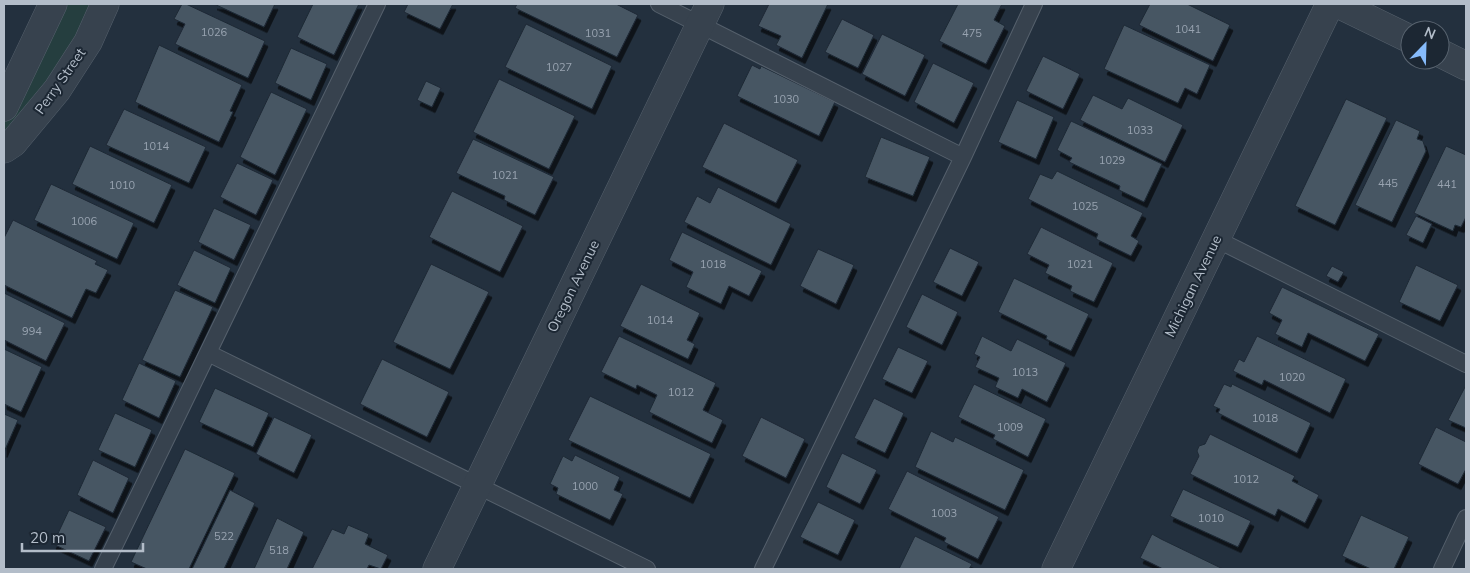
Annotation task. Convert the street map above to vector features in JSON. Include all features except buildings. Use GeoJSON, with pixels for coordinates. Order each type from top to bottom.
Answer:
{"type":"FeatureCollection","features":[{"type":"Feature","properties":{"kind":"street"},"geometry":{"type":"LineString","coordinates":[[4,107],[53,4]]}},
{"type":"Feature","properties":{"kind":"street","name":"Perry Street"},"geometry":{"type":"LineString","coordinates":[[4,149],[13,143],[57,90],[88,42],[105,4]]}},
{"type":"Feature","properties":{"kind":"street","name":"Michigan Avenue"},"geometry":{"type":"LineString","coordinates":[[1056,569],[1330,4]]}},
{"type":"Feature","properties":{"kind":"street"},"geometry":{"type":"LineString","coordinates":[[1338,4],[1400,34]]}},
{"type":"Feature","properties":{"kind":"street","name":"Oregon Avenue"},"geometry":{"type":"LineString","coordinates":[[437,569],[705,14]]}},
{"type":"Feature","properties":{"kind":"street"},"geometry":{"type":"LineString","coordinates":[[1450,58],[1466,66]]}},
{"type":"Feature","properties":{"kind":"lane"},"geometry":{"type":"LineString","coordinates":[[103,569],[377,4]]}},
{"type":"Feature","properties":{"kind":"lane"},"geometry":{"type":"LineString","coordinates":[[659,4],[705,14],[963,157]]}},
{"type":"Feature","properties":{"kind":"lane"},"geometry":{"type":"LineString","coordinates":[[763,569],[963,157],[1034,4]]}},
{"type":"Feature","properties":{"kind":"lane"},"geometry":{"type":"LineString","coordinates":[[1216,239],[1466,364]]}},
{"type":"Feature","properties":{"kind":"lane"},"geometry":{"type":"LineString","coordinates":[[208,353],[647,569]]}},
{"type":"Feature","properties":{"kind":"lane"},"geometry":{"type":"LineString","coordinates":[[1442,569],[1466,518]]}},
{"type":"Feature","properties":{"kind":"green space"},"geometry":{"type":"Polygon","coordinates":[[[53,4],[105,4],[4,149],[4,107],[53,4]]]}}]}
